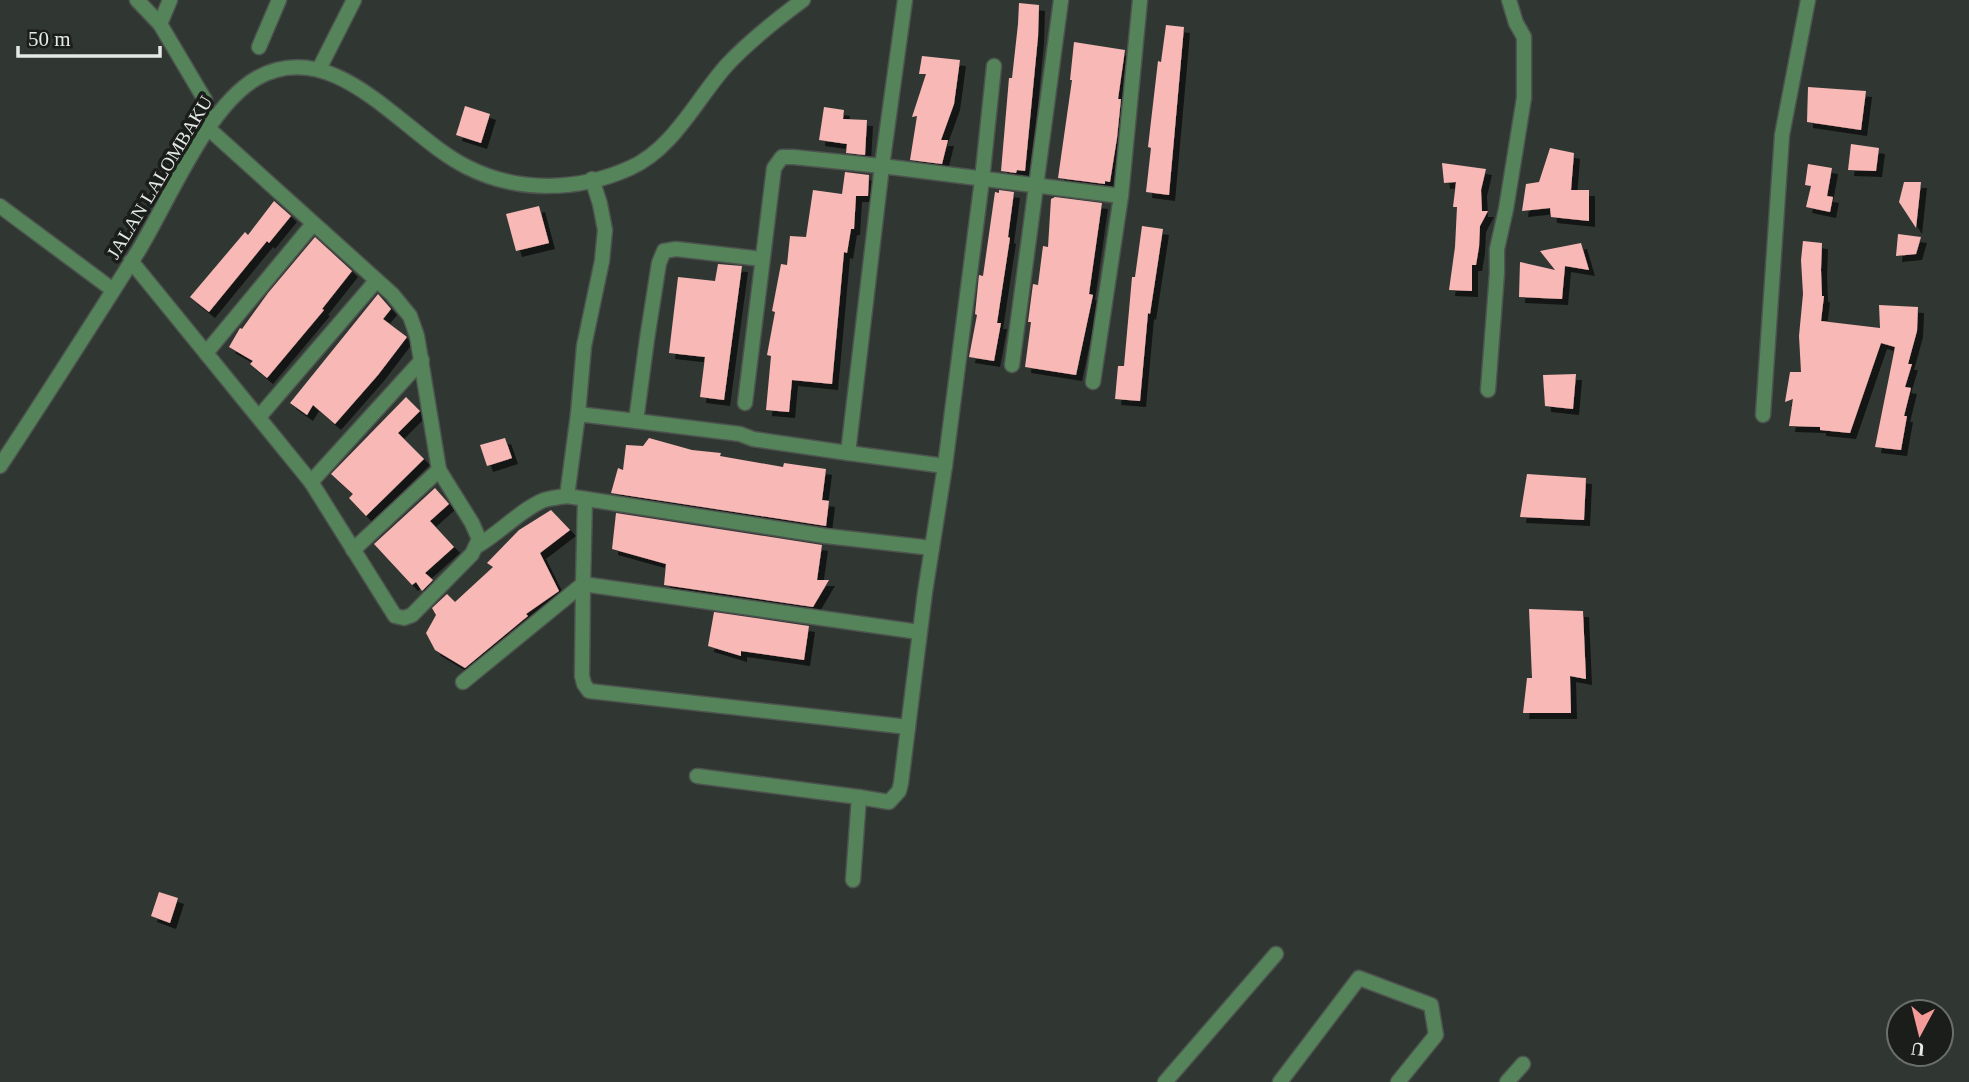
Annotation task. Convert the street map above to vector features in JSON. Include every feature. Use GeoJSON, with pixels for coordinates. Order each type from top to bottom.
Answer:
{"type":"FeatureCollection","features":[{"type":"Feature","properties":{"kind":"street"},"geometry":{"type":"LineString","coordinates":[[137,0],[160,24],[205,100],[209,129],[250,163],[313,224],[392,294],[410,316],[418,336],[439,470],[472,523],[479,539],[477,546]]}},
{"type":"Feature","properties":{"kind":"street"},"geometry":{"type":"LineString","coordinates":[[160,24],[170,0]]}},
{"type":"Feature","properties":{"kind":"street"},"geometry":{"type":"LineString","coordinates":[[259,47],[279,0]]}},
{"type":"Feature","properties":{"kind":"street"},"geometry":{"type":"LineString","coordinates":[[319,69],[354,0]]}},
{"type":"Feature","properties":{"kind":"street","name":"JALAN LALOMBAKU"},"geometry":{"type":"LineString","coordinates":[[0,466],[131,261],[190,157],[230,98],[256,79],[270,72],[296,68],[319,69],[348,82],[373,98],[466,167],[491,177],[524,185],[566,186],[629,168],[648,158],[670,138],[727,65],[803,0]]}},
{"type":"Feature","properties":{"kind":"street"},"geometry":{"type":"LineString","coordinates":[[848,453],[905,0]]}},
{"type":"Feature","properties":{"kind":"street"},"geometry":{"type":"LineString","coordinates":[[1012,365],[1061,0]]}},
{"type":"Feature","properties":{"kind":"street"},"geometry":{"type":"LineString","coordinates":[[1093,382],[1121,196],[1140,0]]}},
{"type":"Feature","properties":{"kind":"street"},"geometry":{"type":"LineString","coordinates":[[1488,390],[1497,249],[1524,97],[1524,37],[1516,23],[1509,0]]}},
{"type":"Feature","properties":{"kind":"street"},"geometry":{"type":"LineString","coordinates":[[1763,415],[1782,135],[1808,0]]}},
{"type":"Feature","properties":{"kind":"street"},"geometry":{"type":"LineString","coordinates":[[697,776],[889,802],[895,797],[901,783],[919,632],[945,466],[994,66]]}},
{"type":"Feature","properties":{"kind":"street"},"geometry":{"type":"LineString","coordinates":[[745,403],[771,177],[779,160],[793,156],[1121,196]]}},
{"type":"Feature","properties":{"kind":"street"},"geometry":{"type":"LineString","coordinates":[[567,496],[584,346],[602,261],[605,230],[592,179]]}},
{"type":"Feature","properties":{"kind":"street"},"geometry":{"type":"LineString","coordinates":[[0,206],[113,290]]}},
{"type":"Feature","properties":{"kind":"street"},"geometry":{"type":"LineString","coordinates":[[206,353],[313,224]]}},
{"type":"Feature","properties":{"kind":"street"},"geometry":{"type":"LineString","coordinates":[[636,421],[659,263],[664,251],[676,249],[762,259]]}},
{"type":"Feature","properties":{"kind":"street"},"geometry":{"type":"LineString","coordinates":[[131,261],[311,482],[395,616],[404,618],[412,615],[477,546],[496,535],[527,510],[545,500],[567,496],[826,536],[932,548]]}},
{"type":"Feature","properties":{"kind":"street"},"geometry":{"type":"LineString","coordinates":[[258,417],[376,281]]}},
{"type":"Feature","properties":{"kind":"street"},"geometry":{"type":"LineString","coordinates":[[311,482],[422,359]]}},
{"type":"Feature","properties":{"kind":"street"},"geometry":{"type":"LineString","coordinates":[[578,414],[740,434],[753,439],[945,466]]}},
{"type":"Feature","properties":{"kind":"street"},"geometry":{"type":"LineString","coordinates":[[353,550],[439,470]]}},
{"type":"Feature","properties":{"kind":"street"},"geometry":{"type":"LineString","coordinates":[[585,500],[582,676],[589,691],[908,727]]}},
{"type":"Feature","properties":{"kind":"street"},"geometry":{"type":"LineString","coordinates":[[463,682],[583,583],[919,632]]}},
{"type":"Feature","properties":{"kind":"street"},"geometry":{"type":"LineString","coordinates":[[853,880],[859,797]]}},
{"type":"Feature","properties":{"kind":"street"},"geometry":{"type":"LineString","coordinates":[[1165,1082],[1276,954]]}},
{"type":"Feature","properties":{"kind":"street"},"geometry":{"type":"LineString","coordinates":[[1280,1082],[1359,978],[1431,1005],[1436,1035],[1398,1082]]}},
{"type":"Feature","properties":{"kind":"street"},"geometry":{"type":"LineString","coordinates":[[1507,1082],[1523,1064]]}},
{"type":"Feature","properties":{"kind":"building"},"geometry":{"type":"Polygon","coordinates":[[[1019,3],[1039,5],[1025,171],[1017,170],[1016,173],[1001,171],[1019,3]]]}},
{"type":"Feature","properties":{"kind":"building"},"geometry":{"type":"Polygon","coordinates":[[[1166,25],[1184,27],[1169,195],[1146,192],[1151,148],[1148,147],[1158,61],[1161,62],[1166,25]]]}},
{"type":"Feature","properties":{"kind":"building"},"geometry":{"type":"Polygon","coordinates":[[[1074,42],[1125,50],[1118,99],[1121,99],[1117,138],[1110,182],[1105,181],[1105,184],[1058,178],[1072,80],[1074,42]]]}},
{"type":"Feature","properties":{"kind":"building"},"geometry":{"type":"Polygon","coordinates":[[[922,56],[960,60],[954,104],[941,140],[948,140],[942,164],[910,160],[917,116],[912,117],[926,74],[919,74],[922,56]]]}},
{"type":"Feature","properties":{"kind":"building"},"geometry":{"type":"Polygon","coordinates":[[[1808,87],[1866,91],[1861,130],[1807,122],[1808,87]]]}},
{"type":"Feature","properties":{"kind":"building"},"geometry":{"type":"Polygon","coordinates":[[[465,106],[490,114],[481,143],[456,135],[465,106]]]}},
{"type":"Feature","properties":{"kind":"building"},"geometry":{"type":"Polygon","coordinates":[[[824,107],[844,110],[843,119],[867,120],[865,155],[846,153],[847,144],[819,140],[824,107]]]}},
{"type":"Feature","properties":{"kind":"building"},"geometry":{"type":"Polygon","coordinates":[[[1851,144],[1879,148],[1876,171],[1848,170],[1851,144]]]}},
{"type":"Feature","properties":{"kind":"building"},"geometry":{"type":"Polygon","coordinates":[[[1550,148],[1574,153],[1571,190],[1589,190],[1589,221],[1551,217],[1550,208],[1522,211],[1526,184],[1539,182],[1550,148]]]}},
{"type":"Feature","properties":{"kind":"building"},"geometry":{"type":"Polygon","coordinates":[[[1442,163],[1486,169],[1481,190],[1482,211],[1488,211],[1480,226],[1476,265],[1472,265],[1472,291],[1449,290],[1455,247],[1457,207],[1453,207],[1456,182],[1444,183],[1442,163]]]}},
{"type":"Feature","properties":{"kind":"building"},"geometry":{"type":"Polygon","coordinates":[[[1808,164],[1832,168],[1827,196],[1833,197],[1830,212],[1806,207],[1811,186],[1805,185],[1808,164]]]}},
{"type":"Feature","properties":{"kind":"building"},"geometry":{"type":"Polygon","coordinates":[[[845,172],[869,175],[868,196],[856,196],[854,229],[851,229],[847,253],[844,252],[832,384],[792,380],[789,412],[766,410],[771,356],[767,355],[775,312],[772,311],[781,264],[787,265],[790,236],[806,237],[813,190],[842,194],[845,172]]]}},
{"type":"Feature","properties":{"kind":"building"},"geometry":{"type":"Polygon","coordinates":[[[1904,182],[1921,182],[1916,228],[1899,202],[1904,182]]]}},
{"type":"Feature","properties":{"kind":"building"},"geometry":{"type":"Polygon","coordinates":[[[999,190],[1014,192],[997,323],[1001,323],[994,361],[969,357],[977,315],[979,275],[983,276],[995,192],[999,193],[999,190]]]}},
{"type":"Feature","properties":{"kind":"building"},"geometry":{"type":"Polygon","coordinates":[[[1055,197],[1102,203],[1089,294],[1093,295],[1076,375],[1025,367],[1033,284],[1038,285],[1043,246],[1048,247],[1051,199],[1055,197]]]}},
{"type":"Feature","properties":{"kind":"building"},"geometry":{"type":"Polygon","coordinates":[[[274,201],[291,216],[209,312],[190,297],[245,232],[248,235],[274,201]]]}},
{"type":"Feature","properties":{"kind":"building"},"geometry":{"type":"Polygon","coordinates":[[[539,206],[549,243],[516,251],[506,214],[539,206]]]}},
{"type":"Feature","properties":{"kind":"building"},"geometry":{"type":"Polygon","coordinates":[[[1142,226],[1163,229],[1150,314],[1148,313],[1140,401],[1115,399],[1118,366],[1124,366],[1132,277],[1135,277],[1142,226]]]}},
{"type":"Feature","properties":{"kind":"building"},"geometry":{"type":"Polygon","coordinates":[[[1898,234],[1921,237],[1916,254],[1896,256],[1898,234]]]}},
{"type":"Feature","properties":{"kind":"building"},"geometry":{"type":"Polygon","coordinates":[[[315,237],[352,271],[322,309],[324,310],[267,378],[250,364],[253,361],[229,347],[240,328],[242,329],[315,237]]]}},
{"type":"Feature","properties":{"kind":"building"},"geometry":{"type":"Polygon","coordinates":[[[1803,241],[1822,243],[1824,296],[1821,321],[1880,328],[1879,305],[1918,307],[1917,331],[1908,364],[1912,364],[1905,387],[1911,388],[1904,416],[1907,416],[1901,450],[1875,447],[1895,347],[1881,343],[1850,433],[1820,430],[1820,427],[1789,426],[1793,399],[1785,402],[1790,372],[1801,372],[1799,336],[1803,294],[1803,241]]]}},
{"type":"Feature","properties":{"kind":"building"},"geometry":{"type":"Polygon","coordinates":[[[1581,243],[1589,270],[1565,266],[1562,299],[1519,297],[1520,262],[1555,270],[1540,251],[1581,243]]]}},
{"type":"Feature","properties":{"kind":"building"},"geometry":{"type":"Polygon","coordinates":[[[718,264],[742,266],[724,400],[700,397],[705,357],[669,353],[678,277],[715,281],[718,264]]]}},
{"type":"Feature","properties":{"kind":"building"},"geometry":{"type":"Polygon","coordinates":[[[378,294],[391,309],[383,319],[407,337],[335,424],[313,405],[307,415],[290,403],[378,294]]]}},
{"type":"Feature","properties":{"kind":"building"},"geometry":{"type":"Polygon","coordinates":[[[1576,374],[1573,409],[1545,406],[1543,375],[1576,374]]]}},
{"type":"Feature","properties":{"kind":"building"},"geometry":{"type":"Polygon","coordinates":[[[406,397],[420,411],[398,433],[424,459],[366,516],[349,498],[353,494],[331,474],[406,397]]]}},
{"type":"Feature","properties":{"kind":"building"},"geometry":{"type":"Polygon","coordinates":[[[505,438],[512,458],[487,466],[480,445],[505,438]]]}},
{"type":"Feature","properties":{"kind":"building"},"geometry":{"type":"Polygon","coordinates":[[[649,438],[692,450],[721,453],[720,456],[783,467],[784,463],[826,469],[822,500],[829,501],[826,526],[611,493],[618,468],[623,470],[626,445],[643,446],[649,438]]]}},
{"type":"Feature","properties":{"kind":"building"},"geometry":{"type":"Polygon","coordinates":[[[1527,474],[1586,478],[1584,520],[1520,517],[1527,474]]]}},
{"type":"Feature","properties":{"kind":"building"},"geometry":{"type":"Polygon","coordinates":[[[435,488],[449,504],[430,521],[454,547],[425,573],[433,580],[422,591],[416,582],[412,585],[374,544],[435,488]]]}},
{"type":"Feature","properties":{"kind":"building"},"geometry":{"type":"Polygon","coordinates":[[[551,510],[570,530],[540,553],[559,591],[526,614],[528,616],[465,668],[435,650],[426,633],[436,615],[432,608],[447,594],[455,602],[493,567],[487,563],[519,530],[551,510]]]}},
{"type":"Feature","properties":{"kind":"building"},"geometry":{"type":"Polygon","coordinates":[[[616,513],[822,545],[817,580],[829,580],[813,607],[664,585],[666,564],[612,549],[616,513]]]}},
{"type":"Feature","properties":{"kind":"building"},"geometry":{"type":"Polygon","coordinates":[[[1529,609],[1583,611],[1586,679],[1570,676],[1571,713],[1523,713],[1527,678],[1532,678],[1529,609]]]}},
{"type":"Feature","properties":{"kind":"building"},"geometry":{"type":"Polygon","coordinates":[[[714,612],[809,626],[804,660],[741,651],[741,656],[708,646],[714,612]]]}},
{"type":"Feature","properties":{"kind":"building"},"geometry":{"type":"Polygon","coordinates":[[[159,892],[178,898],[170,923],[151,916],[159,892]]]}}]}
